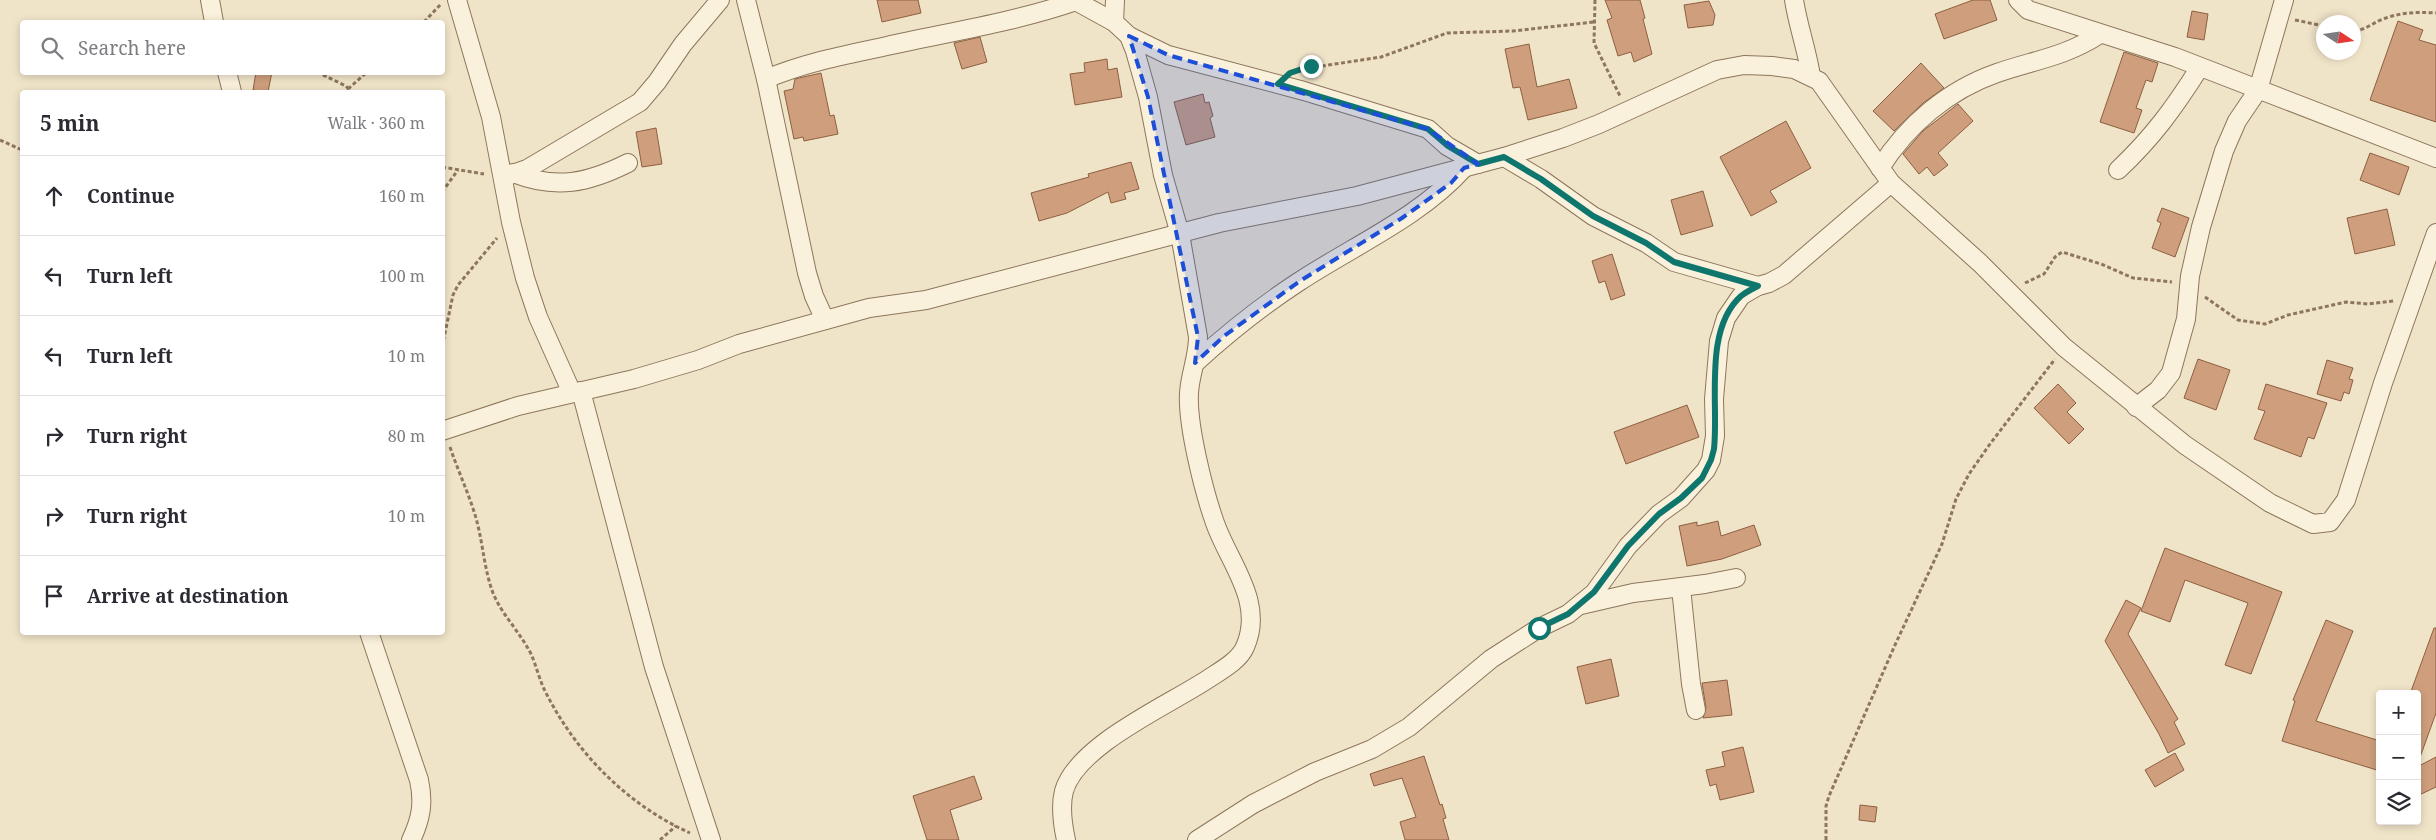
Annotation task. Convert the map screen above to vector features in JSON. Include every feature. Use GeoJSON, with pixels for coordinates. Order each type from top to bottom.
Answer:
{"type":"FeatureCollection","features":[{"type":"Feature","properties":{"kind":"street"},"geometry":{"type":"LineString","coordinates":[[210,0],[214,20]]}},
{"type":"Feature","properties":{"kind":"street"},"geometry":{"type":"LineString","coordinates":[[457,0],[508,175],[510,222],[538,317],[577,392],[704,838]]}},
{"type":"Feature","properties":{"kind":"street"},"geometry":{"type":"LineString","coordinates":[[508,175],[527,168],[628,111],[640,102],[657,82],[683,44],[720,0]]}},
{"type":"Feature","properties":{"kind":"street"},"geometry":{"type":"LineString","coordinates":[[746,0],[766,79],[807,273],[814,296],[825,320]]}},
{"type":"Feature","properties":{"kind":"street"},"geometry":{"type":"LineString","coordinates":[[1114,22],[1115,0]]}},
{"type":"Feature","properties":{"kind":"street"},"geometry":{"type":"LineString","coordinates":[[1794,0],[1798,26],[1806,48],[1811,76]]}},
{"type":"Feature","properties":{"kind":"street"},"geometry":{"type":"LineString","coordinates":[[2018,0],[2028,10],[2200,67],[2436,158]]}},
{"type":"Feature","properties":{"kind":"street"},"geometry":{"type":"LineString","coordinates":[[766,79],[795,68],[841,55],[1009,20],[1075,1],[1114,22],[1129,36],[1168,55],[1278,84],[1428,129],[1471,166]]}},
{"type":"Feature","properties":{"kind":"street"},"geometry":{"type":"LineString","coordinates":[[2136,407],[2158,390],[2171,373],[2186,319],[2190,285],[2201,227],[2224,151],[2237,121],[2258,90],[2282,8]]}},
{"type":"Feature","properties":{"kind":"street"},"geometry":{"type":"LineString","coordinates":[[1880,168],[1893,148],[1918,122],[1952,94],[1996,73],[2059,56],[2100,34]]}},
{"type":"Feature","properties":{"kind":"street"},"geometry":{"type":"LineString","coordinates":[[1066,840],[1063,826],[1064,791],[1079,765],[1104,742],[1222,669],[1241,653],[1248,637],[1251,608],[1238,571],[1215,524],[1197,454],[1189,393],[1198,337],[1180,234],[1163,175],[1148,97],[1129,36]]}},
{"type":"Feature","properties":{"kind":"street"},"geometry":{"type":"LineString","coordinates":[[445,431],[518,406],[634,379],[698,360],[739,344],[869,308],[926,300],[1219,223],[1357,196],[1504,157],[1563,138],[1716,70],[1744,65],[1772,66],[1794,69],[1819,81],[1891,183],[2006,289],[2064,347],[2185,445],[2270,503],[2313,524],[2330,522],[2346,500],[2383,384],[2436,233]]}},
{"type":"Feature","properties":{"kind":"street"},"geometry":{"type":"LineString","coordinates":[[2118,170],[2171,112],[2200,67]]}},
{"type":"Feature","properties":{"kind":"street"},"geometry":{"type":"LineString","coordinates":[[229,75],[232,90]]}},
{"type":"Feature","properties":{"kind":"street"},"geometry":{"type":"LineString","coordinates":[[1504,157],[1541,179],[1593,216],[1629,234],[1674,262],[1758,286]]}},
{"type":"Feature","properties":{"kind":"street"},"geometry":{"type":"LineString","coordinates":[[508,175],[540,182],[567,183],[598,177],[628,163]]}},
{"type":"Feature","properties":{"kind":"street"},"geometry":{"type":"LineString","coordinates":[[1195,363],[1224,336],[1300,281],[1427,201],[1471,166]]}},
{"type":"Feature","properties":{"kind":"street"},"geometry":{"type":"LineString","coordinates":[[1580,606],[1594,592],[1628,546],[1659,514],[1688,491],[1706,470],[1711,460],[1715,436],[1714,399],[1719,340],[1726,318],[1741,296],[1758,286],[1769,283],[1784,275],[1891,183]]}},
{"type":"Feature","properties":{"kind":"street"},"geometry":{"type":"LineString","coordinates":[[1197,840],[1253,804],[1315,772],[1372,749],[1409,727],[1491,659],[1539,628],[1580,606],[1633,593],[1681,588],[1736,578]]}},
{"type":"Feature","properties":{"kind":"street"},"geometry":{"type":"LineString","coordinates":[[1681,588],[1690,684],[1696,710]]}},
{"type":"Feature","properties":{"kind":"street"},"geometry":{"type":"LineString","coordinates":[[370,635],[419,780],[423,800],[419,822],[411,840]]}},
{"type":"Feature","properties":{"kind":"path"},"geometry":{"type":"LineString","coordinates":[[426,20],[445,0]]}},
{"type":"Feature","properties":{"kind":"path"},"geometry":{"type":"LineString","coordinates":[[1595,0],[1593,33],[1597,49],[1627,110]]}},
{"type":"Feature","properties":{"kind":"path"},"geometry":{"type":"LineString","coordinates":[[2282,8],[2316,23]]}},
{"type":"Feature","properties":{"kind":"path"},"geometry":{"type":"LineString","coordinates":[[2361,29],[2371,26],[2384,18],[2409,12],[2436,13]]}},
{"type":"Feature","properties":{"kind":"path"},"geometry":{"type":"LineString","coordinates":[[1278,84],[1286,76],[1298,69],[1381,57],[1447,33],[1513,31],[1594,22]]}},
{"type":"Feature","properties":{"kind":"path"},"geometry":{"type":"LineString","coordinates":[[322,75],[348,89],[364,75]]}},
{"type":"Feature","properties":{"kind":"path"},"geometry":{"type":"LineString","coordinates":[[0,140],[20,149]]}},
{"type":"Feature","properties":{"kind":"path"},"geometry":{"type":"LineString","coordinates":[[445,168],[508,175]]}},
{"type":"Feature","properties":{"kind":"path"},"geometry":{"type":"LineString","coordinates":[[445,188],[458,170]]}},
{"type":"Feature","properties":{"kind":"path"},"geometry":{"type":"LineString","coordinates":[[445,333],[453,295],[458,284],[510,222]]}},
{"type":"Feature","properties":{"kind":"path"},"geometry":{"type":"LineString","coordinates":[[2006,289],[2036,279],[2044,274],[2059,253],[2062,252],[2102,264],[2133,278],[2190,285],[2238,320],[2254,323],[2265,324],[2288,315],[2346,302],[2368,304],[2412,298]]}},
{"type":"Feature","properties":{"kind":"path"},"geometry":{"type":"LineString","coordinates":[[1826,840],[1826,806],[1829,796],[1895,645],[1942,544],[1956,499],[1969,474],[1990,444],[2064,347]]}},
{"type":"Feature","properties":{"kind":"path"},"geometry":{"type":"LineString","coordinates":[[445,434],[475,516],[492,590],[500,608],[530,652],[544,688],[571,736],[595,766],[636,799],[676,826],[704,838]]}},
{"type":"Feature","properties":{"kind":"path"},"geometry":{"type":"LineString","coordinates":[[660,840],[676,826]]}},
{"type":"Feature","properties":{"kind":"highlighted area"},"geometry":{"type":"Polygon","coordinates":[[[1129,36],[1168,55],[1428,129],[1478,164],[1464,168],[1451,183],[1402,218],[1300,281],[1224,336],[1195,363],[1198,337],[1148,97],[1129,36]]]}},
{"type":"Feature","properties":{"kind":"building"},"geometry":{"type":"Polygon","coordinates":[[[877,0],[918,0],[921,13],[882,22],[877,0]]]}},
{"type":"Feature","properties":{"kind":"building"},"geometry":{"type":"Polygon","coordinates":[[[1605,0],[1640,0],[1652,54],[1634,62],[1631,52],[1618,56],[1607,20],[1612,18],[1605,0]]]}},
{"type":"Feature","properties":{"kind":"building"},"geometry":{"type":"Polygon","coordinates":[[[1973,0],[1990,0],[1997,20],[1944,39],[1935,14],[1973,0]]]}},
{"type":"Feature","properties":{"kind":"building"},"geometry":{"type":"Polygon","coordinates":[[[1709,1],[1715,15],[1713,25],[1688,28],[1684,5],[1709,1]]]}},
{"type":"Feature","properties":{"kind":"building"},"geometry":{"type":"Polygon","coordinates":[[[2192,11],[2208,14],[2204,40],[2187,37],[2192,11]]]}},
{"type":"Feature","properties":{"kind":"building"},"geometry":{"type":"Polygon","coordinates":[[[2398,21],[2423,30],[2419,40],[2436,45],[2436,122],[2370,100],[2398,21]]]}},
{"type":"Feature","properties":{"kind":"building"},"geometry":{"type":"Polygon","coordinates":[[[980,37],[987,62],[962,69],[954,43],[980,37]]]}},
{"type":"Feature","properties":{"kind":"building"},"geometry":{"type":"Polygon","coordinates":[[[1529,44],[1537,87],[1569,79],[1577,108],[1528,120],[1520,87],[1513,88],[1505,49],[1529,44]]]}},
{"type":"Feature","properties":{"kind":"building"},"geometry":{"type":"Polygon","coordinates":[[[2124,52],[2158,63],[2152,82],[2146,80],[2136,108],[2142,110],[2134,133],[2100,122],[2124,52]]]}},
{"type":"Feature","properties":{"kind":"building"},"geometry":{"type":"Polygon","coordinates":[[[1107,59],[1108,70],[1117,68],[1122,97],[1075,105],[1070,74],[1085,72],[1084,63],[1107,59]]]}},
{"type":"Feature","properties":{"kind":"building"},"geometry":{"type":"Polygon","coordinates":[[[1921,63],[1944,88],[1923,103],[1894,131],[1873,111],[1921,63]]]}},
{"type":"Feature","properties":{"kind":"building"},"geometry":{"type":"Polygon","coordinates":[[[821,73],[830,116],[834,115],[838,134],[804,141],[803,137],[794,139],[784,91],[793,89],[795,79],[821,73]]]}},
{"type":"Feature","properties":{"kind":"building"},"geometry":{"type":"Polygon","coordinates":[[[256,75],[271,75],[268,90],[253,90],[256,75]]]}},
{"type":"Feature","properties":{"kind":"building"},"geometry":{"type":"Polygon","coordinates":[[[1203,94],[1205,103],[1209,102],[1213,116],[1210,118],[1215,137],[1186,145],[1174,102],[1203,94]]]}},
{"type":"Feature","properties":{"kind":"building"},"geometry":{"type":"Polygon","coordinates":[[[1958,104],[1973,121],[1938,153],[1948,165],[1934,176],[1927,167],[1919,174],[1903,154],[1923,131],[1958,104]]]}},
{"type":"Feature","properties":{"kind":"building"},"geometry":{"type":"Polygon","coordinates":[[[1786,121],[1811,168],[1770,191],[1777,202],[1751,216],[1720,157],[1786,121]]]}},
{"type":"Feature","properties":{"kind":"building"},"geometry":{"type":"Polygon","coordinates":[[[656,128],[662,164],[642,167],[636,132],[656,128]]]}},
{"type":"Feature","properties":{"kind":"building"},"geometry":{"type":"Polygon","coordinates":[[[2370,153],[2409,167],[2399,195],[2360,180],[2370,153]]]}},
{"type":"Feature","properties":{"kind":"building"},"geometry":{"type":"Polygon","coordinates":[[[1131,162],[1139,189],[1124,193],[1126,199],[1111,203],[1108,192],[1067,213],[1039,221],[1031,193],[1089,177],[1088,174],[1131,162]]]}},
{"type":"Feature","properties":{"kind":"building"},"geometry":{"type":"Polygon","coordinates":[[[1703,191],[1713,226],[1681,235],[1671,200],[1703,191]]]}},
{"type":"Feature","properties":{"kind":"building"},"geometry":{"type":"Polygon","coordinates":[[[2162,208],[2189,218],[2175,257],[2152,248],[2161,223],[2157,221],[2162,208]]]}},
{"type":"Feature","properties":{"kind":"building"},"geometry":{"type":"Polygon","coordinates":[[[2387,209],[2395,245],[2355,254],[2347,218],[2387,209]]]}},
{"type":"Feature","properties":{"kind":"building"},"geometry":{"type":"Polygon","coordinates":[[[1612,254],[1625,295],[1611,300],[1605,281],[1599,283],[1592,261],[1612,254]]]}},
{"type":"Feature","properties":{"kind":"building"},"geometry":{"type":"Polygon","coordinates":[[[2198,359],[2230,370],[2216,410],[2184,398],[2198,359]]]}},
{"type":"Feature","properties":{"kind":"building"},"geometry":{"type":"Polygon","coordinates":[[[2327,360],[2353,368],[2349,379],[2353,380],[2349,394],[2344,392],[2341,401],[2317,394],[2327,360]]]}},
{"type":"Feature","properties":{"kind":"building"},"geometry":{"type":"Polygon","coordinates":[[[2058,384],[2076,403],[2067,412],[2084,429],[2069,444],[2034,408],[2058,384]]]}},
{"type":"Feature","properties":{"kind":"building"},"geometry":{"type":"Polygon","coordinates":[[[2266,384],[2327,403],[2314,439],[2308,437],[2301,457],[2254,439],[2265,411],[2258,409],[2266,384]]]}},
{"type":"Feature","properties":{"kind":"building"},"geometry":{"type":"Polygon","coordinates":[[[1687,405],[1699,437],[1626,464],[1614,432],[1687,405]]]}},
{"type":"Feature","properties":{"kind":"building"},"geometry":{"type":"Polygon","coordinates":[[[1718,521],[1721,536],[1754,525],[1761,545],[1722,559],[1687,566],[1679,526],[1697,522],[1697,526],[1718,521]]]}},
{"type":"Feature","properties":{"kind":"building"},"geometry":{"type":"Polygon","coordinates":[[[2165,548],[2282,592],[2251,674],[2225,665],[2248,603],[2185,580],[2170,622],[2141,611],[2165,548]]]}},
{"type":"Feature","properties":{"kind":"building"},"geometry":{"type":"Polygon","coordinates":[[[2126,600],[2141,608],[2128,634],[2178,719],[2174,722],[2185,744],[2168,753],[2105,641],[2126,600]]]}},
{"type":"Feature","properties":{"kind":"building"},"geometry":{"type":"Polygon","coordinates":[[[2326,620],[2353,631],[2316,721],[2376,740],[2376,770],[2282,741],[2295,701],[2293,700],[2326,620]]]}},
{"type":"Feature","properties":{"kind":"building"},"geometry":{"type":"Polygon","coordinates":[[[2434,628],[2436,628],[2436,713],[2421,754],[2421,690],[2411,690],[2434,628]]]}},
{"type":"Feature","properties":{"kind":"building"},"geometry":{"type":"Polygon","coordinates":[[[1611,659],[1619,696],[1586,704],[1577,667],[1611,659]]]}},
{"type":"Feature","properties":{"kind":"building"},"geometry":{"type":"Polygon","coordinates":[[[1727,680],[1732,715],[1703,718],[1706,708],[1702,683],[1727,680]]]}},
{"type":"Feature","properties":{"kind":"building"},"geometry":{"type":"Polygon","coordinates":[[[1743,747],[1754,792],[1720,800],[1716,784],[1710,786],[1706,770],[1725,766],[1722,752],[1743,747]]]}},
{"type":"Feature","properties":{"kind":"building"},"geometry":{"type":"Polygon","coordinates":[[[2175,753],[2184,770],[2155,787],[2145,770],[2175,753]]]}},
{"type":"Feature","properties":{"kind":"building"},"geometry":{"type":"Polygon","coordinates":[[[1424,756],[1440,805],[1442,804],[1446,818],[1443,819],[1449,840],[1405,840],[1400,822],[1416,817],[1402,778],[1374,786],[1370,774],[1424,756]]]}},
{"type":"Feature","properties":{"kind":"building"},"geometry":{"type":"Polygon","coordinates":[[[2436,757],[2436,787],[2421,794],[2421,780],[2421,765],[2436,757]]]}},
{"type":"Feature","properties":{"kind":"building"},"geometry":{"type":"Polygon","coordinates":[[[974,776],[982,799],[950,810],[959,840],[927,840],[913,796],[974,776]]]}},
{"type":"Feature","properties":{"kind":"building"},"geometry":{"type":"Polygon","coordinates":[[[1860,805],[1877,807],[1875,822],[1859,820],[1860,805]]]}},
{"type":"Feature","properties":{"kind":"route"},"geometry":{"type":"LineString","coordinates":[[1311,66],[1290,73],[1278,84],[1428,129],[1448,146],[1478,164],[1504,157],[1541,179],[1593,216],[1646,243],[1674,262],[1758,286],[1741,296],[1726,318],[1719,340],[1714,399],[1714,449],[1702,478],[1681,498],[1659,514],[1628,546],[1594,592],[1580,606],[1539,628]]}}]}
